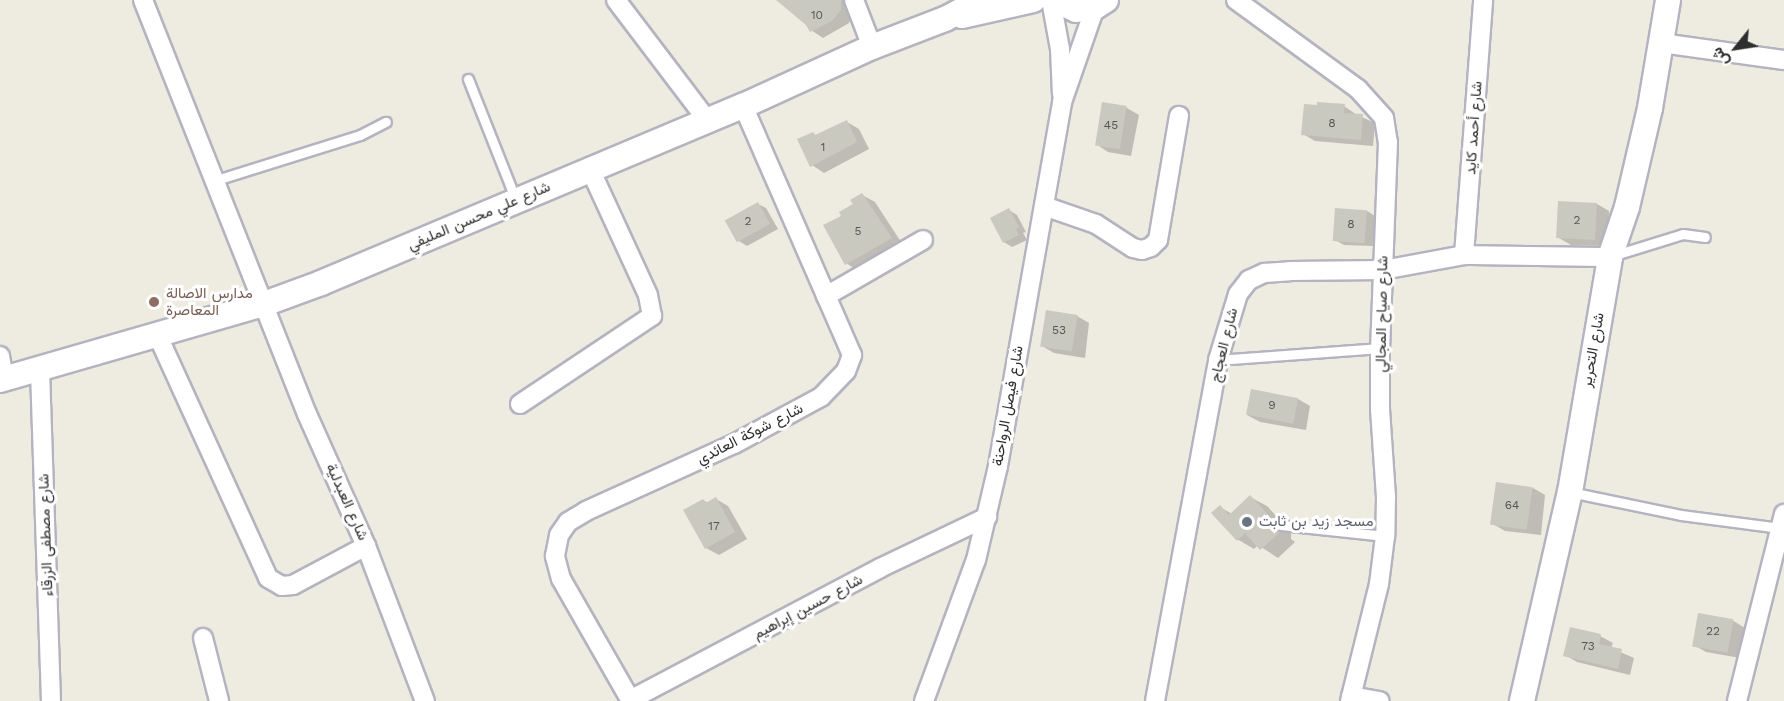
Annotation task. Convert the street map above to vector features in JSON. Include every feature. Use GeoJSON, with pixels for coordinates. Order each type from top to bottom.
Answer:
{"type":"FeatureCollection","features":[{"type":"Feature","properties":{"kind":"street","name":"شارع العبدلية"},"geometry":{"type":"LineString","coordinates":[[143,0],[307,414],[366,546],[426,701]]}},
{"type":"Feature","properties":{"kind":"street"},"geometry":{"type":"LineString","coordinates":[[615,0],[708,121]]}},
{"type":"Feature","properties":{"kind":"street"},"geometry":{"type":"LineString","coordinates":[[854,0],[872,47]]}},
{"type":"Feature","properties":{"kind":"street","name":"شارع علي محسن المليفي"},"geometry":{"type":"LineString","coordinates":[[1,372],[40,370],[264,304],[321,283],[743,106],[872,47],[945,19],[980,0]]}},
{"type":"Feature","properties":{"kind":"street","name":"شارع علي محسن المليفي"},"geometry":{"type":"LineString","coordinates":[[945,19],[998,10],[1033,0]]}},
{"type":"Feature","properties":{"kind":"street"},"geometry":{"type":"LineString","coordinates":[[1053,0],[1076,10],[1100,4]]}},
{"type":"Feature","properties":{"kind":"street","name":"شارع فيصل الرواحنة"},"geometry":{"type":"LineString","coordinates":[[1053,0],[1062,102]]}},
{"type":"Feature","properties":{"kind":"street","name":"شارع صياح المجالي"},"geometry":{"type":"LineString","coordinates":[[1236,0],[1358,89],[1384,118],[1388,142],[1380,348],[1380,409],[1386,497],[1385,536],[1379,584],[1351,698],[1380,701]]}},
{"type":"Feature","properties":{"kind":"street","name":"شارع أحمد كايد"},"geometry":{"type":"LineString","coordinates":[[1464,255],[1483,0]]}},
{"type":"Feature","properties":{"kind":"street","name":"شارع التحرير"},"geometry":{"type":"LineString","coordinates":[[1522,701],[1570,492],[1610,257],[1627,207],[1648,119],[1668,0]]}},
{"type":"Feature","properties":{"kind":"street","name":"شارع فيصل الرواحنة"},"geometry":{"type":"LineString","coordinates":[[924,701],[976,560],[987,517],[1062,102],[1100,4]]}},
{"type":"Feature","properties":{"kind":"street"},"geometry":{"type":"LineString","coordinates":[[1661,43],[1784,60]]}},
{"type":"Feature","properties":{"kind":"street","name":"شارع شوكة العائدي"},"geometry":{"type":"LineString","coordinates":[[631,701],[561,579],[555,556],[559,536],[568,522],[586,511],[734,444],[821,397],[846,371],[852,355],[743,106]]}},
{"type":"Feature","properties":{"kind":"street"},"geometry":{"type":"LineString","coordinates":[[1044,206],[1096,224],[1133,248],[1142,250],[1151,247],[1158,240],[1179,116]]}},
{"type":"Feature","properties":{"kind":"street"},"geometry":{"type":"LineString","coordinates":[[520,404],[652,316],[648,295],[590,169]]}},
{"type":"Feature","properties":{"kind":"street"},"geometry":{"type":"LineString","coordinates":[[826,296],[924,240]]}},
{"type":"Feature","properties":{"kind":"street","name":"شارع العجاج"},"geometry":{"type":"LineString","coordinates":[[1155,701],[1218,360],[1238,294],[1250,280],[1264,273],[1290,271],[1383,270],[1464,255],[1610,257]]}},
{"type":"Feature","properties":{"kind":"street"},"geometry":{"type":"LineString","coordinates":[[157,334],[257,559],[268,578],[282,586],[293,585],[366,546]]}},
{"type":"Feature","properties":{"kind":"street","name":"شارع مصطفى الزرقاء"},"geometry":{"type":"LineString","coordinates":[[40,370],[51,701]]}},
{"type":"Feature","properties":{"kind":"street","name":"شارع حسين إبراهيم"},"geometry":{"type":"LineString","coordinates":[[631,701],[880,568],[987,517]]}},
{"type":"Feature","properties":{"kind":"street"},"geometry":{"type":"LineString","coordinates":[[1737,701],[1782,521]]}},
{"type":"Feature","properties":{"kind":"street"},"geometry":{"type":"LineString","coordinates":[[203,638],[219,701]]}},
{"type":"Feature","properties":{"kind":"lane"},"geometry":{"type":"LineString","coordinates":[[468,79],[516,200]]}},
{"type":"Feature","properties":{"kind":"lane"},"geometry":{"type":"LineString","coordinates":[[213,181],[360,135],[386,122]]}},
{"type":"Feature","properties":{"kind":"lane"},"geometry":{"type":"LineString","coordinates":[[1610,257],[1683,234],[1705,237]]}},
{"type":"Feature","properties":{"kind":"lane"},"geometry":{"type":"LineString","coordinates":[[1218,360],[1380,348]]}},
{"type":"Feature","properties":{"kind":"lane"},"geometry":{"type":"LineString","coordinates":[[1570,492],[1682,515],[1782,521]]}},
{"type":"Feature","properties":{"kind":"lane"},"geometry":{"type":"LineString","coordinates":[[1281,525],[1385,536]]}},
{"type":"Feature","properties":{"kind":"building"},"geometry":{"type":"Polygon","coordinates":[[[776,0],[841,0],[841,10],[832,21],[810,32],[806,25],[776,0]]]}},
{"type":"Feature","properties":{"kind":"building"},"geometry":{"type":"Polygon","coordinates":[[[1102,102],[1127,106],[1120,149],[1095,145],[1102,102]]]}},
{"type":"Feature","properties":{"kind":"building"},"geometry":{"type":"Polygon","coordinates":[[[1317,102],[1345,104],[1344,113],[1363,114],[1361,140],[1301,135],[1304,104],[1317,105],[1317,102]]]}},
{"type":"Feature","properties":{"kind":"building"},"geometry":{"type":"Polygon","coordinates":[[[847,120],[857,142],[810,167],[797,139],[813,132],[815,135],[847,120]]]}},
{"type":"Feature","properties":{"kind":"building"},"geometry":{"type":"Polygon","coordinates":[[[862,193],[892,238],[845,265],[823,225],[841,216],[839,212],[853,204],[850,200],[862,193]]]}},
{"type":"Feature","properties":{"kind":"building"},"geometry":{"type":"Polygon","coordinates":[[[1558,201],[1597,203],[1595,240],[1556,238],[1558,201]]]}},
{"type":"Feature","properties":{"kind":"building"},"geometry":{"type":"Polygon","coordinates":[[[758,202],[770,224],[737,242],[725,220],[758,202]]]}},
{"type":"Feature","properties":{"kind":"building"},"geometry":{"type":"Polygon","coordinates":[[[1009,208],[1019,227],[1016,229],[1019,235],[1003,243],[990,218],[1009,208]]]}},
{"type":"Feature","properties":{"kind":"building"},"geometry":{"type":"Polygon","coordinates":[[[1335,208],[1367,210],[1365,243],[1333,241],[1335,208]]]}},
{"type":"Feature","properties":{"kind":"building"},"geometry":{"type":"Polygon","coordinates":[[[1046,310],[1078,315],[1072,352],[1040,347],[1046,310]]]}},
{"type":"Feature","properties":{"kind":"building"},"geometry":{"type":"Polygon","coordinates":[[[1251,389],[1298,398],[1293,424],[1246,415],[1251,389]]]}},
{"type":"Feature","properties":{"kind":"building"},"geometry":{"type":"Polygon","coordinates":[[[1496,482],[1533,487],[1527,530],[1490,525],[1496,482]]]}},
{"type":"Feature","properties":{"kind":"building","name":"مسجد زيد بن ثابت"},"geometry":{"type":"Polygon","coordinates":[[[1250,495],[1275,522],[1275,528],[1280,532],[1260,550],[1245,533],[1237,541],[1211,513],[1220,505],[1229,515],[1250,495]]]}},
{"type":"Feature","properties":{"kind":"building"},"geometry":{"type":"Polygon","coordinates":[[[716,497],[735,532],[705,549],[683,510],[703,499],[706,503],[716,497]]]}},
{"type":"Feature","properties":{"kind":"building"},"geometry":{"type":"Polygon","coordinates":[[[1698,613],[1733,619],[1728,653],[1692,646],[1698,613]]]}},
{"type":"Feature","properties":{"kind":"building"},"geometry":{"type":"Polygon","coordinates":[[[1570,627],[1601,634],[1599,644],[1622,649],[1618,669],[1563,656],[1570,627]]]}},
{"type":"Feature","properties":{"kind":"place","name":"مدارس الاصالة المعاصرة"},"geometry":{"type":"Point","coordinates":[154,302]}},
{"type":"Feature","properties":{"kind":"place","name":"مسجد زيد بن ثابت"},"geometry":{"type":"Point","coordinates":[1247,522]}}]}
